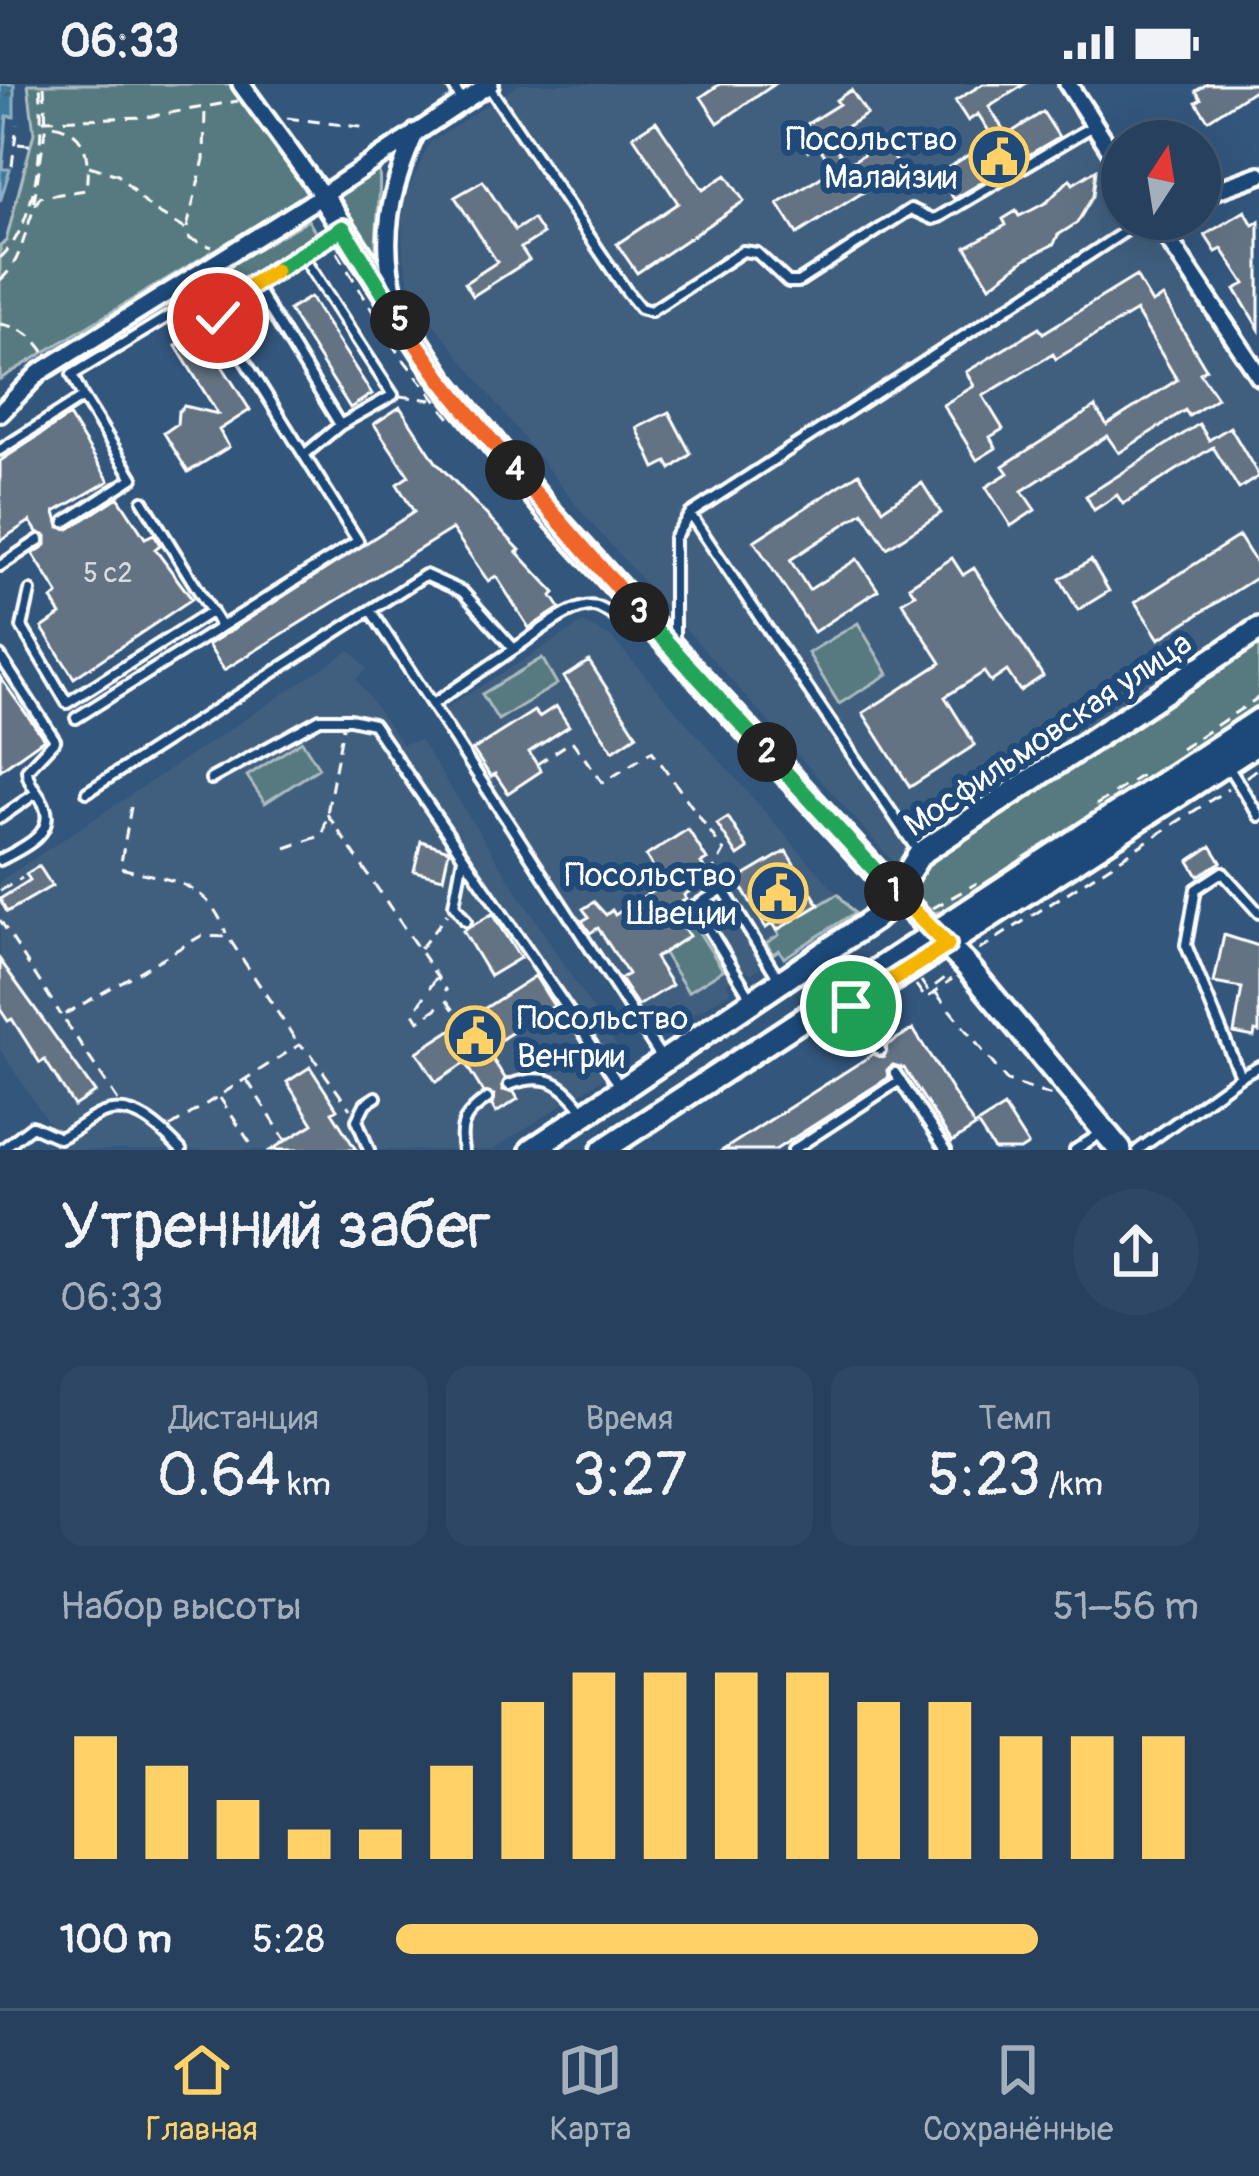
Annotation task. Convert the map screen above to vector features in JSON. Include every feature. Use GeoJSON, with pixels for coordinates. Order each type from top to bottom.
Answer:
{"type":"FeatureCollection","features":[{"type":"Feature","properties":{"kind":"street"},"geometry":{"type":"LineString","coordinates":[[1068,84],[1101,136]]}},
{"type":"Feature","properties":{"kind":"street"},"geometry":{"type":"LineString","coordinates":[[0,413],[39,373],[489,85]]}},
{"type":"Feature","properties":{"kind":"street"},"geometry":{"type":"LineString","coordinates":[[246,91],[322,196],[441,379],[548,511],[941,939],[1111,1142]]}},
{"type":"Feature","properties":{"kind":"street"},"geometry":{"type":"LineString","coordinates":[[403,324],[387,262],[386,230],[397,175],[417,130]]}},
{"type":"Feature","properties":{"kind":"street"},"geometry":{"type":"LineString","coordinates":[[1221,189],[1259,175]]}},
{"type":"Feature","properties":{"kind":"street"},"geometry":{"type":"LineString","coordinates":[[1169,240],[1259,376]]}},
{"type":"Feature","properties":{"kind":"street","name":"Мосфильмовская улица"},"geometry":{"type":"LineString","coordinates":[[532,1150],[874,919],[920,854],[1259,629]]}},
{"type":"Feature","properties":{"kind":"street"},"geometry":{"type":"LineString","coordinates":[[627,1150],[851,1006],[1259,720]]}},
{"type":"Feature","properties":{"kind":"street"},"geometry":{"type":"LineString","coordinates":[[603,1150],[941,939],[1232,773],[1259,742]]}},
{"type":"Feature","properties":{"kind":"lane"},"geometry":{"type":"LineString","coordinates":[[452,84],[462,101]]}},
{"type":"Feature","properties":{"kind":"lane"},"geometry":{"type":"LineString","coordinates":[[489,85],[627,292],[640,308],[651,311],[743,251],[757,253],[788,282],[798,282],[911,209],[932,219],[939,217],[1094,125]]}},
{"type":"Feature","properties":{"kind":"lane"},"geometry":{"type":"LineString","coordinates":[[185,281],[197,299],[220,305],[343,228]]}},
{"type":"Feature","properties":{"kind":"lane"},"geometry":{"type":"LineString","coordinates":[[674,650],[674,538],[690,514],[1112,240]]}},
{"type":"Feature","properties":{"kind":"lane"},"geometry":{"type":"LineString","coordinates":[[301,254],[393,394],[340,425],[304,455]]}},
{"type":"Feature","properties":{"kind":"lane"},"geometry":{"type":"LineString","coordinates":[[254,284],[340,425]]}},
{"type":"Feature","properties":{"kind":"lane"},"geometry":{"type":"LineString","coordinates":[[65,522],[133,478],[73,375],[197,299]]}},
{"type":"Feature","properties":{"kind":"lane"},"geometry":{"type":"LineString","coordinates":[[76,718],[358,541],[218,318],[220,305]]}},
{"type":"Feature","properties":{"kind":"lane"},"geometry":{"type":"LineString","coordinates":[[0,450],[83,397]]}},
{"type":"Feature","properties":{"kind":"lane"},"geometry":{"type":"LineString","coordinates":[[142,500],[221,627]]}},
{"type":"Feature","properties":{"kind":"lane"},"geometry":{"type":"LineString","coordinates":[[690,514],[920,854]]}},
{"type":"Feature","properties":{"kind":"lane"},"geometry":{"type":"LineString","coordinates":[[0,566],[39,539]]}},
{"type":"Feature","properties":{"kind":"lane"},"geometry":{"type":"LineString","coordinates":[[87,792],[425,575],[463,592],[514,650]]}},
{"type":"Feature","properties":{"kind":"lane"},"geometry":{"type":"LineString","coordinates":[[30,591],[22,627],[68,703],[212,611]]}},
{"type":"Feature","properties":{"kind":"lane"},"geometry":{"type":"LineString","coordinates":[[433,704],[579,606],[599,607],[619,622],[651,626]]}},
{"type":"Feature","properties":{"kind":"lane"},"geometry":{"type":"LineString","coordinates":[[371,611],[665,1063]]}},
{"type":"Feature","properties":{"kind":"lane"},"geometry":{"type":"LineString","coordinates":[[0,656],[54,736],[51,746],[27,770],[46,813],[44,829],[38,838],[0,860]]}},
{"type":"Feature","properties":{"kind":"lane"},"geometry":{"type":"LineString","coordinates":[[211,779],[320,719],[373,724],[622,1091]]}},
{"type":"Feature","properties":{"kind":"lane"},"geometry":{"type":"LineString","coordinates":[[1232,773],[1259,816]]}},
{"type":"Feature","properties":{"kind":"lane"},"geometry":{"type":"LineString","coordinates":[[0,818],[36,794]]}},
{"type":"Feature","properties":{"kind":"lane"},"geometry":{"type":"LineString","coordinates":[[463,857],[454,905],[466,921]]}},
{"type":"Feature","properties":{"kind":"lane"},"geometry":{"type":"LineString","coordinates":[[1240,1076],[1186,945],[1196,889],[1222,872],[1259,913]]}},
{"type":"Feature","properties":{"kind":"lane"},"geometry":{"type":"LineString","coordinates":[[752,999],[695,906],[723,889],[780,981]]}},
{"type":"Feature","properties":{"kind":"lane"},"geometry":{"type":"LineString","coordinates":[[851,1006],[880,1050]]}},
{"type":"Feature","properties":{"kind":"lane"},"geometry":{"type":"LineString","coordinates":[[1138,1150],[1259,1066]]}},
{"type":"Feature","properties":{"kind":"lane"},"geometry":{"type":"LineString","coordinates":[[793,1150],[898,1077],[946,1150]]}},
{"type":"Feature","properties":{"kind":"lane"},"geometry":{"type":"LineString","coordinates":[[509,1085],[529,1078],[566,1088],[586,1114]]}},
{"type":"Feature","properties":{"kind":"lane"},"geometry":{"type":"LineString","coordinates":[[369,1150],[357,1120],[365,1104],[376,1097]]}},
{"type":"Feature","properties":{"kind":"lane"},"geometry":{"type":"LineString","coordinates":[[463,1150],[464,1118],[488,1099]]}},
{"type":"Feature","properties":{"kind":"lane"},"geometry":{"type":"LineString","coordinates":[[1,1150],[32,1126],[59,1138],[102,1113],[124,1109],[163,1132],[181,1150]]}},
{"type":"Feature","properties":{"kind":"lane"},"geometry":{"type":"LineString","coordinates":[[1075,1150],[1111,1142]]}},
{"type":"Feature","properties":{"kind":"path"},"geometry":{"type":"LineString","coordinates":[[0,280],[10,272],[32,210],[45,122],[42,84]]}},
{"type":"Feature","properties":{"kind":"path"},"geometry":{"type":"LineString","coordinates":[[45,122],[147,117],[205,106],[246,91]]}},
{"type":"Feature","properties":{"kind":"path"},"geometry":{"type":"LineString","coordinates":[[205,106],[202,171],[187,230],[190,239],[218,249]]}},
{"type":"Feature","properties":{"kind":"path"},"geometry":{"type":"LineString","coordinates":[[287,118],[368,128]]}},
{"type":"Feature","properties":{"kind":"path"},"geometry":{"type":"LineString","coordinates":[[0,258],[15,245],[36,178],[45,122]]}},
{"type":"Feature","properties":{"kind":"path"},"geometry":{"type":"LineString","coordinates":[[32,210],[40,197],[86,190],[89,166],[82,138],[45,122]]}},
{"type":"Feature","properties":{"kind":"path"},"geometry":{"type":"LineString","coordinates":[[12,166],[16,124]]}},
{"type":"Feature","properties":{"kind":"path"},"geometry":{"type":"LineString","coordinates":[[15,143],[40,146]]}},
{"type":"Feature","properties":{"kind":"path"},"geometry":{"type":"LineString","coordinates":[[89,166],[118,175],[150,208],[187,230]]}},
{"type":"Feature","properties":{"kind":"path"},"geometry":{"type":"LineString","coordinates":[[0,324],[14,326],[35,339],[52,365]]}},
{"type":"Feature","properties":{"kind":"path"},"geometry":{"type":"LineString","coordinates":[[393,394],[434,400]]}},
{"type":"Feature","properties":{"kind":"path"},"geometry":{"type":"LineString","coordinates":[[1182,749],[1259,697]]}},
{"type":"Feature","properties":{"kind":"path"},"geometry":{"type":"LineString","coordinates":[[286,848],[323,836],[345,719]]}},
{"type":"Feature","properties":{"kind":"path"},"geometry":{"type":"LineString","coordinates":[[537,764],[572,741],[603,783],[652,751],[724,851],[713,872],[723,889]]}},
{"type":"Feature","properties":{"kind":"path"},"geometry":{"type":"LineString","coordinates":[[980,950],[1232,773],[1259,767]]}},
{"type":"Feature","properties":{"kind":"path"},"geometry":{"type":"LineString","coordinates":[[1082,815],[1148,771]]}},
{"type":"Feature","properties":{"kind":"path"},"geometry":{"type":"LineString","coordinates":[[131,807],[120,868],[191,885],[218,911],[227,937],[299,1045],[307,1049],[357,1120]]}},
{"type":"Feature","properties":{"kind":"path"},"geometry":{"type":"LineString","coordinates":[[327,814],[447,991]]}},
{"type":"Feature","properties":{"kind":"path"},"geometry":{"type":"LineString","coordinates":[[934,907],[988,877]]}},
{"type":"Feature","properties":{"kind":"path"},"geometry":{"type":"LineString","coordinates":[[0,891],[22,878]]}},
{"type":"Feature","properties":{"kind":"path"},"geometry":{"type":"LineString","coordinates":[[419,950],[454,905]]}},
{"type":"Feature","properties":{"kind":"path"},"geometry":{"type":"LineString","coordinates":[[0,920],[124,1109]]}},
{"type":"Feature","properties":{"kind":"path"},"geometry":{"type":"LineString","coordinates":[[62,1016],[201,936],[227,937]]}},
{"type":"Feature","properties":{"kind":"path"},"geometry":{"type":"LineString","coordinates":[[436,976],[414,1013],[419,1021],[447,1000],[463,1022]]}},
{"type":"Feature","properties":{"kind":"path"},"geometry":{"type":"LineString","coordinates":[[926,999],[954,978]]}},
{"type":"Feature","properties":{"kind":"path"},"geometry":{"type":"LineString","coordinates":[[934,990],[1007,1081],[1055,1097]]}},
{"type":"Feature","properties":{"kind":"path"},"geometry":{"type":"LineString","coordinates":[[163,1132],[299,1045]]}},
{"type":"Feature","properties":{"kind":"path"},"geometry":{"type":"LineString","coordinates":[[246,1079],[286,1141]]}},
{"type":"Feature","properties":{"kind":"path"},"geometry":{"type":"LineString","coordinates":[[219,1096],[256,1150]]}},
{"type":"Feature","properties":{"kind":"shaded area"},"geometry":{"type":"Polygon","coordinates":[[[520,84],[1060,84],[1101,147],[1101,240],[1162,240],[1259,391],[1259,623],[913,846],[909,863],[896,865],[585,516],[413,297],[402,225],[407,193],[430,142],[520,84]]]}},
{"type":"Feature","properties":{"kind":"shaded area"},"geometry":{"type":"Polygon","coordinates":[[[583,623],[611,637],[854,913],[784,958],[778,950],[757,963],[760,968],[750,974],[746,970],[726,983],[731,991],[657,1038],[444,709],[583,623]]]}},
{"type":"Feature","properties":{"kind":"shaded area"},"geometry":{"type":"Polygon","coordinates":[[[350,650],[367,669],[356,679],[402,744],[420,740],[627,1063],[492,1150],[66,1150],[0,1049],[0,881],[350,650]]]}},
{"type":"Feature","properties":{"kind":"green space"},"geometry":{"type":"Polygon","coordinates":[[[28,84],[230,84],[308,194],[0,379],[0,245],[6,241],[34,133],[28,84]]]}},
{"type":"Feature","properties":{"kind":"green space"},"geometry":{"type":"Polygon","coordinates":[[[371,171],[379,172],[380,180],[376,254],[337,203],[340,191],[371,171]]]}},
{"type":"Feature","properties":{"kind":"green space"},"geometry":{"type":"Polygon","coordinates":[[[308,220],[320,240],[229,295],[209,277],[308,220]]]}},
{"type":"Feature","properties":{"kind":"green space"},"geometry":{"type":"Polygon","coordinates":[[[858,623],[888,674],[839,704],[808,653],[858,623]]]}},
{"type":"Feature","properties":{"kind":"green space"},"geometry":{"type":"Polygon","coordinates":[[[1259,637],[1259,705],[951,909],[929,911],[916,903],[913,887],[918,866],[1259,637]]]}},
{"type":"Feature","properties":{"kind":"green space"},"geometry":{"type":"Polygon","coordinates":[[[542,658],[557,684],[498,720],[482,694],[542,658]]]}},
{"type":"Feature","properties":{"kind":"green space"},"geometry":{"type":"Polygon","coordinates":[[[302,741],[319,768],[265,803],[247,776],[302,741]]]}},
{"type":"Feature","properties":{"kind":"green space"},"geometry":{"type":"Polygon","coordinates":[[[838,894],[854,913],[784,958],[779,950],[773,954],[766,943],[779,935],[777,930],[838,894]]]}},
{"type":"Feature","properties":{"kind":"green space"},"geometry":{"type":"Polygon","coordinates":[[[686,912],[723,970],[688,992],[663,952],[688,936],[677,918],[686,912]]]}},
{"type":"Feature","properties":{"kind":"water"},"geometry":{"type":"Polygon","coordinates":[[[0,84],[14,84],[14,117],[7,116],[2,169],[10,169],[0,202],[0,84]]]}},
{"type":"Feature","properties":{"kind":"building"},"geometry":{"type":"Polygon","coordinates":[[[720,84],[775,84],[718,123],[701,97],[720,84]]]}},
{"type":"Feature","properties":{"kind":"building","name":"Посольство Малайзии"},"geometry":{"type":"Polygon","coordinates":[[[983,84],[1025,84],[989,107],[1007,135],[1043,112],[1059,137],[954,199],[938,174],[994,139],[978,114],[968,121],[955,101],[983,84]]]}},
{"type":"Feature","properties":{"kind":"building"},"geometry":{"type":"Polygon","coordinates":[[[1207,84],[1259,84],[1208,120],[1196,102],[1201,99],[1196,91],[1207,84]]]}},
{"type":"Feature","properties":{"kind":"building"},"geometry":{"type":"Polygon","coordinates":[[[851,90],[867,114],[830,137],[847,165],[883,142],[900,169],[797,234],[778,204],[834,169],[818,145],[808,151],[796,131],[839,104],[836,100],[851,90]]]}},
{"type":"Feature","properties":{"kind":"building"},"geometry":{"type":"Polygon","coordinates":[[[656,121],[703,190],[726,175],[744,201],[637,273],[617,244],[678,203],[633,136],[656,121]]]}},
{"type":"Feature","properties":{"kind":"building"},"geometry":{"type":"Polygon","coordinates":[[[1096,170],[1093,196],[1077,223],[990,286],[966,247],[1006,225],[1003,219],[1016,211],[1019,216],[1047,202],[1070,179],[1073,184],[1096,170]]]}},
{"type":"Feature","properties":{"kind":"building"},"geometry":{"type":"Polygon","coordinates":[[[483,181],[515,230],[533,219],[543,234],[521,248],[529,260],[473,296],[465,283],[497,262],[455,197],[483,181]]]}},
{"type":"Feature","properties":{"kind":"building"},"geometry":{"type":"Polygon","coordinates":[[[1245,211],[1253,225],[1259,221],[1259,329],[1235,289],[1245,284],[1222,249],[1216,252],[1208,240],[1221,240],[1221,225],[1245,211]]]}},
{"type":"Feature","properties":{"kind":"building"},"geometry":{"type":"Polygon","coordinates":[[[1136,276],[1152,303],[1163,297],[1206,369],[1200,373],[1217,398],[1189,416],[1185,410],[1119,453],[1107,436],[1022,491],[1035,510],[1011,526],[986,487],[1008,473],[1003,466],[1095,407],[1107,425],[1177,380],[1136,311],[983,396],[1003,429],[990,437],[996,448],[977,460],[943,405],[974,386],[966,372],[1039,328],[1043,333],[1136,276]]]}},
{"type":"Feature","properties":{"kind":"building"},"geometry":{"type":"Polygon","coordinates":[[[310,297],[372,394],[350,408],[289,310],[310,297]]]}},
{"type":"Feature","properties":{"kind":"building"},"geometry":{"type":"Polygon","coordinates":[[[200,331],[250,410],[219,430],[229,447],[188,472],[164,433],[177,424],[184,406],[218,414],[176,346],[200,331]]]}},
{"type":"Feature","properties":{"kind":"building"},"geometry":{"type":"Polygon","coordinates":[[[400,407],[436,462],[520,550],[517,552],[555,593],[552,596],[560,608],[529,628],[496,576],[488,581],[452,529],[224,670],[208,645],[414,512],[397,484],[409,476],[374,424],[400,407]]]}},
{"type":"Feature","properties":{"kind":"building"},"geometry":{"type":"Polygon","coordinates":[[[669,412],[691,454],[671,469],[667,462],[655,468],[637,428],[669,412]]]}},
{"type":"Feature","properties":{"kind":"building"},"geometry":{"type":"Polygon","coordinates":[[[69,416],[109,481],[55,512],[59,527],[69,529],[118,497],[145,538],[154,534],[160,545],[155,549],[192,599],[74,678],[42,628],[61,615],[52,599],[58,594],[33,554],[46,545],[46,536],[30,521],[0,541],[0,461],[69,416]]]}},
{"type":"Feature","properties":{"kind":"building"},"geometry":{"type":"Polygon","coordinates":[[[1199,424],[1209,440],[1230,427],[1259,476],[1239,489],[1213,447],[1123,504],[1117,495],[1094,510],[1086,496],[1199,424]]]}},
{"type":"Feature","properties":{"kind":"building"},"geometry":{"type":"Polygon","coordinates":[[[859,473],[883,509],[922,483],[941,513],[887,548],[863,512],[790,560],[809,590],[857,559],[878,590],[814,632],[754,541],[859,473]]]}},
{"type":"Feature","properties":{"kind":"building"},"geometry":{"type":"Polygon","coordinates":[[[1239,536],[1259,576],[1159,639],[1135,602],[1239,536]]]}},
{"type":"Feature","properties":{"kind":"building"},"geometry":{"type":"Polygon","coordinates":[[[952,558],[963,575],[974,568],[1043,676],[1020,691],[1007,671],[991,682],[984,672],[945,697],[975,745],[910,787],[863,713],[941,663],[902,602],[915,594],[909,586],[952,558]]]}},
{"type":"Feature","properties":{"kind":"building"},"geometry":{"type":"Polygon","coordinates":[[[1091,560],[1109,591],[1078,610],[1060,579],[1091,560]]]}},
{"type":"Feature","properties":{"kind":"building"},"geometry":{"type":"Polygon","coordinates":[[[589,661],[637,735],[613,751],[564,677],[589,661]]]}},
{"type":"Feature","properties":{"kind":"building"},"geometry":{"type":"Polygon","coordinates":[[[0,677],[44,739],[0,770],[0,677]]]}},
{"type":"Feature","properties":{"kind":"building"},"geometry":{"type":"Polygon","coordinates":[[[556,706],[569,726],[529,752],[541,771],[508,793],[473,750],[534,711],[539,717],[556,706]]]}},
{"type":"Feature","properties":{"kind":"building"},"geometry":{"type":"Polygon","coordinates":[[[728,817],[748,849],[738,856],[717,824],[728,817]]]}},
{"type":"Feature","properties":{"kind":"building"},"geometry":{"type":"Polygon","coordinates":[[[688,829],[707,860],[701,863],[711,878],[671,909],[689,936],[655,958],[672,985],[638,1006],[620,979],[628,974],[598,928],[590,933],[582,921],[589,917],[583,909],[594,902],[606,915],[612,910],[615,915],[663,884],[646,856],[688,829]]]}},
{"type":"Feature","properties":{"kind":"building"},"geometry":{"type":"Polygon","coordinates":[[[421,841],[449,850],[443,878],[414,871],[421,841]]]}},
{"type":"Feature","properties":{"kind":"building"},"geometry":{"type":"Polygon","coordinates":[[[1211,846],[1221,862],[1198,876],[1189,861],[1211,846]]]}},
{"type":"Feature","properties":{"kind":"building","name":"Посольство Швеции"},"geometry":{"type":"Polygon","coordinates":[[[786,851],[819,905],[777,930],[773,923],[766,928],[737,880],[786,851]]]}},
{"type":"Feature","properties":{"kind":"building"},"geometry":{"type":"Polygon","coordinates":[[[39,866],[52,886],[7,912],[0,899],[30,880],[26,874],[39,866]]]}},
{"type":"Feature","properties":{"kind":"building"},"geometry":{"type":"Polygon","coordinates":[[[492,914],[520,958],[490,976],[463,931],[492,914]]]}},
{"type":"Feature","properties":{"kind":"building"},"geometry":{"type":"Polygon","coordinates":[[[1224,935],[1259,946],[1259,1032],[1254,1037],[1234,1033],[1242,988],[1214,983],[1224,935]]]}},
{"type":"Feature","properties":{"kind":"building"},"geometry":{"type":"Polygon","coordinates":[[[0,960],[95,1092],[74,1106],[45,1060],[40,1063],[12,1019],[8,1021],[0,1009],[0,960]]]}},
{"type":"Feature","properties":{"kind":"building","name":"Посольство Венгрии"},"geometry":{"type":"Polygon","coordinates":[[[535,976],[554,1006],[486,1049],[505,1078],[503,1090],[514,1092],[518,1099],[496,1113],[494,1095],[483,1092],[465,1063],[436,1082],[417,1052],[535,976]]]}},
{"type":"Feature","properties":{"kind":"building"},"geometry":{"type":"Polygon","coordinates":[[[913,1029],[975,1127],[952,1142],[904,1068],[893,1065],[887,1070],[888,1078],[775,1150],[723,1150],[873,1054],[884,1057],[887,1045],[913,1029]]]}},
{"type":"Feature","properties":{"kind":"building"},"geometry":{"type":"Polygon","coordinates":[[[310,1067],[356,1150],[271,1150],[313,1124],[287,1082],[310,1067]]]}},
{"type":"Feature","properties":{"kind":"building"},"geometry":{"type":"Polygon","coordinates":[[[1004,1107],[1028,1145],[1020,1150],[994,1150],[977,1124],[1004,1107]]]}},
{"type":"Feature","properties":{"kind":"place","name":"Посольство Малайзии"},"geometry":{"type":"Point","coordinates":[999,157]}},
{"type":"Feature","properties":{"kind":"place","name":"Посольство Швеции"},"geometry":{"type":"Point","coordinates":[778,893]}},
{"type":"Feature","properties":{"kind":"place","name":"Посольство Венгрии"},"geometry":{"type":"Point","coordinates":[475,1036]}},
{"type":"Feature","properties":{"kind":"route"},"geometry":{"type":"LineString","coordinates":[[218,318],[220,305],[343,228],[441,379],[548,511],[947,945],[851,1006]]}}]}
